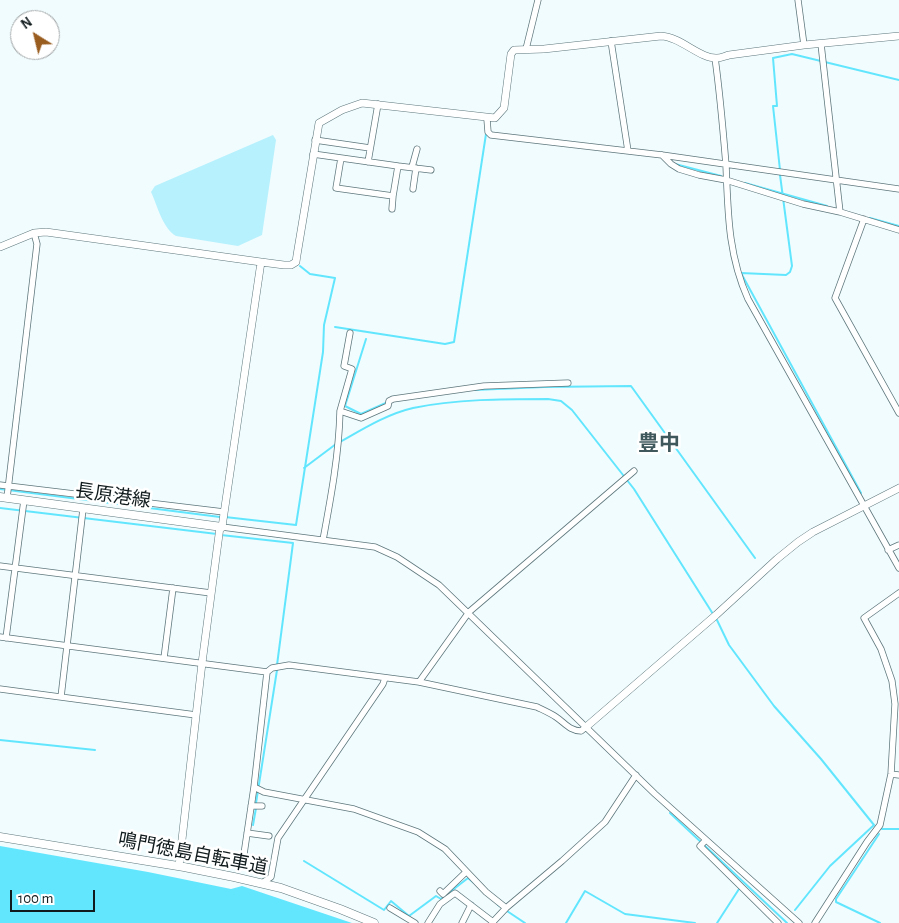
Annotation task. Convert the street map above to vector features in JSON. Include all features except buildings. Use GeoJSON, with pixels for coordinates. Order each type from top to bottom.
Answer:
{"type":"FeatureCollection","features":[{"type":"Feature","properties":{"kind":"main road","name":"長原港線"},"geometry":{"type":"LineString","coordinates":[[3,497],[221,527]]}},
{"type":"Feature","properties":{"kind":"main road","name":"鳴門徳島自転車道"},"geometry":{"type":"LineString","coordinates":[[0,837],[179,866],[262,883],[340,909],[374,923]]}},
{"type":"Feature","properties":{"kind":"street"},"geometry":{"type":"LineString","coordinates":[[526,49],[538,0]]}},
{"type":"Feature","properties":{"kind":"street"},"geometry":{"type":"LineString","coordinates":[[798,0],[804,45]]}},
{"type":"Feature","properties":{"kind":"street"},"geometry":{"type":"LineString","coordinates":[[0,247],[34,233],[46,232],[291,265],[296,262],[312,154],[319,123],[321,120],[362,103],[495,118],[504,108],[511,54],[514,50],[544,49],[671,36],[715,58],[804,45],[899,36]]}},
{"type":"Feature","properties":{"kind":"street"},"geometry":{"type":"LineString","coordinates":[[611,42],[628,151]]}},
{"type":"Feature","properties":{"kind":"street"},"geometry":{"type":"LineString","coordinates":[[821,44],[840,212]]}},
{"type":"Feature","properties":{"kind":"street"},"geometry":{"type":"LineString","coordinates":[[715,58],[726,165],[728,212],[734,259],[739,279],[748,299],[899,568]]}},
{"type":"Feature","properties":{"kind":"street"},"geometry":{"type":"LineString","coordinates":[[368,162],[378,104]]}},
{"type":"Feature","properties":{"kind":"street"},"geometry":{"type":"LineString","coordinates":[[487,118],[488,132],[491,134],[662,155],[899,189]]}},
{"type":"Feature","properties":{"kind":"street"},"geometry":{"type":"LineString","coordinates":[[315,140],[370,148]]}},
{"type":"Feature","properties":{"kind":"street"},"geometry":{"type":"LineString","coordinates":[[413,188],[417,149]]}},
{"type":"Feature","properties":{"kind":"street"},"geometry":{"type":"LineString","coordinates":[[312,154],[432,170]]}},
{"type":"Feature","properties":{"kind":"street"},"geometry":{"type":"LineString","coordinates":[[662,155],[679,169],[698,175],[726,180],[803,204],[840,212],[899,230]]}},
{"type":"Feature","properties":{"kind":"street"},"geometry":{"type":"LineString","coordinates":[[341,158],[336,188],[393,196]]}},
{"type":"Feature","properties":{"kind":"street"},"geometry":{"type":"LineString","coordinates":[[392,209],[398,166]]}},
{"type":"Feature","properties":{"kind":"street"},"geometry":{"type":"LineString","coordinates":[[864,219],[835,298],[899,413]]}},
{"type":"Feature","properties":{"kind":"street"},"geometry":{"type":"LineString","coordinates":[[3,497],[8,486],[37,244],[34,233]]}},
{"type":"Feature","properties":{"kind":"street"},"geometry":{"type":"LineString","coordinates":[[179,866],[211,593],[261,262]]}},
{"type":"Feature","properties":{"kind":"street"},"geometry":{"type":"LineString","coordinates":[[323,540],[331,500],[340,411],[352,369],[344,366],[350,333]]}},
{"type":"Feature","properties":{"kind":"street"},"geometry":{"type":"LineString","coordinates":[[340,411],[361,418],[388,406],[389,401],[393,399],[484,386],[568,383]]}},
{"type":"Feature","properties":{"kind":"street"},"geometry":{"type":"LineString","coordinates":[[419,682],[469,612],[634,472]]}},
{"type":"Feature","properties":{"kind":"street"},"geometry":{"type":"LineString","coordinates":[[0,485],[224,512]]}},
{"type":"Feature","properties":{"kind":"street"},"geometry":{"type":"LineString","coordinates":[[244,854],[254,787],[267,672],[272,668],[289,665],[419,682],[537,707],[554,715],[571,730],[581,731],[716,615],[777,559],[813,532],[899,488]]}},
{"type":"Feature","properties":{"kind":"street"},"geometry":{"type":"LineString","coordinates":[[24,500],[3,638],[267,672]]}},
{"type":"Feature","properties":{"kind":"street"},"geometry":{"type":"LineString","coordinates":[[61,697],[83,509]]}},
{"type":"Feature","properties":{"kind":"street"},"geometry":{"type":"LineString","coordinates":[[221,527],[375,547],[397,557],[439,585],[636,775],[799,923]]}},
{"type":"Feature","properties":{"kind":"street"},"geometry":{"type":"LineString","coordinates":[[888,550],[899,545]]}},
{"type":"Feature","properties":{"kind":"street"},"geometry":{"type":"LineString","coordinates":[[0,566],[211,593]]}},
{"type":"Feature","properties":{"kind":"street"},"geometry":{"type":"LineString","coordinates":[[164,658],[173,588]]}},
{"type":"Feature","properties":{"kind":"street"},"geometry":{"type":"LineString","coordinates":[[815,923],[880,826],[891,774],[895,704],[892,681],[881,649],[864,618],[899,593]]}},
{"type":"Feature","properties":{"kind":"street"},"geometry":{"type":"LineString","coordinates":[[262,883],[272,877],[278,838],[383,684],[384,678]]}},
{"type":"Feature","properties":{"kind":"street"},"geometry":{"type":"LineString","coordinates":[[0,689],[196,715]]}},
{"type":"Feature","properties":{"kind":"street"},"geometry":{"type":"LineString","coordinates":[[891,774],[899,775]]}},
{"type":"Feature","properties":{"kind":"street"},"geometry":{"type":"LineString","coordinates":[[428,923],[440,904],[454,893],[493,922],[506,908],[605,822],[636,775]]}},
{"type":"Feature","properties":{"kind":"street"},"geometry":{"type":"LineString","coordinates":[[254,787],[264,792],[354,809],[418,832],[445,849],[486,892],[506,908]]}},
{"type":"Feature","properties":{"kind":"street"},"geometry":{"type":"LineString","coordinates":[[251,806],[262,806]]}},
{"type":"Feature","properties":{"kind":"street"},"geometry":{"type":"LineString","coordinates":[[247,833],[269,836]]}},
{"type":"Feature","properties":{"kind":"street"},"geometry":{"type":"LineString","coordinates":[[706,840],[700,846],[778,923]]}},
{"type":"Feature","properties":{"kind":"street"},"geometry":{"type":"LineString","coordinates":[[440,891],[443,894],[466,872]]}},
{"type":"Feature","properties":{"kind":"street"},"geometry":{"type":"LineString","coordinates":[[462,923],[471,905]]}},
{"type":"Feature","properties":{"kind":"street"},"geometry":{"type":"LineString","coordinates":[[390,908],[415,923]]}},
{"type":"Feature","properties":{"kind":"shaded area"},"geometry":{"type":"Polygon","coordinates":[[[273,135],[276,140],[262,235],[238,246],[176,236],[171,232],[161,216],[151,192],[155,186],[273,135]]]}},
{"type":"Feature","properties":{"kind":"water"},"geometry":{"type":"Polygon","coordinates":[[[0,846],[148,872],[231,889],[242,886],[352,923],[0,923],[0,846]]]}},
{"type":"Feature","properties":{"kind":"waterway"},"geometry":{"type":"LineString","coordinates":[[780,170],[773,106],[777,106],[773,58],[792,54],[899,80]]}},
{"type":"Feature","properties":{"kind":"waterway"},"geometry":{"type":"LineString","coordinates":[[335,327],[445,344],[454,342],[486,134]]}},
{"type":"Feature","properties":{"kind":"waterway"},"geometry":{"type":"LineString","coordinates":[[675,164],[721,176]]}},
{"type":"Feature","properties":{"kind":"waterway"},"geometry":{"type":"LineString","coordinates":[[780,175],[792,266],[790,272],[786,275],[741,273],[861,493]]}},
{"type":"Feature","properties":{"kind":"waterway"},"geometry":{"type":"LineString","coordinates":[[745,183],[827,206]]}},
{"type":"Feature","properties":{"kind":"waterway"},"geometry":{"type":"LineString","coordinates":[[870,218],[899,226]]}},
{"type":"Feature","properties":{"kind":"waterway"},"geometry":{"type":"LineString","coordinates":[[225,517],[296,525],[323,352],[324,325],[335,278],[310,274],[300,266]]}},
{"type":"Feature","properties":{"kind":"waterway"},"geometry":{"type":"LineString","coordinates":[[366,339],[345,406],[361,414],[388,402]]}},
{"type":"Feature","properties":{"kind":"waterway"},"geometry":{"type":"LineString","coordinates":[[474,390],[631,386],[755,558]]}},
{"type":"Feature","properties":{"kind":"waterway"},"geometry":{"type":"LineString","coordinates":[[340,442],[385,418],[413,408],[429,405],[480,400],[548,399],[561,401],[572,410],[634,489],[713,614]]}},
{"type":"Feature","properties":{"kind":"waterway"},"geometry":{"type":"LineString","coordinates":[[304,468],[336,444]]}},
{"type":"Feature","properties":{"kind":"waterway"},"geometry":{"type":"LineString","coordinates":[[0,489],[220,517]]}},
{"type":"Feature","properties":{"kind":"waterway"},"geometry":{"type":"LineString","coordinates":[[0,508],[217,534]]}},
{"type":"Feature","properties":{"kind":"waterway"},"geometry":{"type":"LineString","coordinates":[[221,535],[293,543],[277,665]]}},
{"type":"Feature","properties":{"kind":"waterway"},"geometry":{"type":"LineString","coordinates":[[716,618],[729,645],[774,706],[821,759],[874,825],[830,866],[795,910]]}},
{"type":"Feature","properties":{"kind":"waterway"},"geometry":{"type":"LineString","coordinates":[[256,803],[277,670]]}},
{"type":"Feature","properties":{"kind":"waterway"},"geometry":{"type":"LineString","coordinates":[[0,740],[95,750]]}},
{"type":"Feature","properties":{"kind":"waterway"},"geometry":{"type":"LineString","coordinates":[[253,825],[256,808]]}},
{"type":"Feature","properties":{"kind":"waterway"},"geometry":{"type":"LineString","coordinates":[[670,813],[787,923]]}},
{"type":"Feature","properties":{"kind":"waterway"},"geometry":{"type":"LineString","coordinates":[[882,829],[899,829]]}},
{"type":"Feature","properties":{"kind":"waterway"},"geometry":{"type":"LineString","coordinates":[[879,834],[836,899],[836,902],[880,923]]}},
{"type":"Feature","properties":{"kind":"waterway"},"geometry":{"type":"LineString","coordinates":[[304,861],[384,910],[391,901],[409,916],[436,896],[441,899],[468,878],[474,883]]}},
{"type":"Feature","properties":{"kind":"waterway"},"geometry":{"type":"LineString","coordinates":[[717,923],[739,889]]}},
{"type":"Feature","properties":{"kind":"waterway"},"geometry":{"type":"LineString","coordinates":[[566,923],[585,891],[625,914],[695,923]]}},
{"type":"Feature","properties":{"kind":"waterway"},"geometry":{"type":"LineString","coordinates":[[498,905],[525,923]]}},
{"type":"Feature","properties":{"kind":"district","name":"豊中"},"geometry":{"type":"Point","coordinates":[659,444]}}]}
